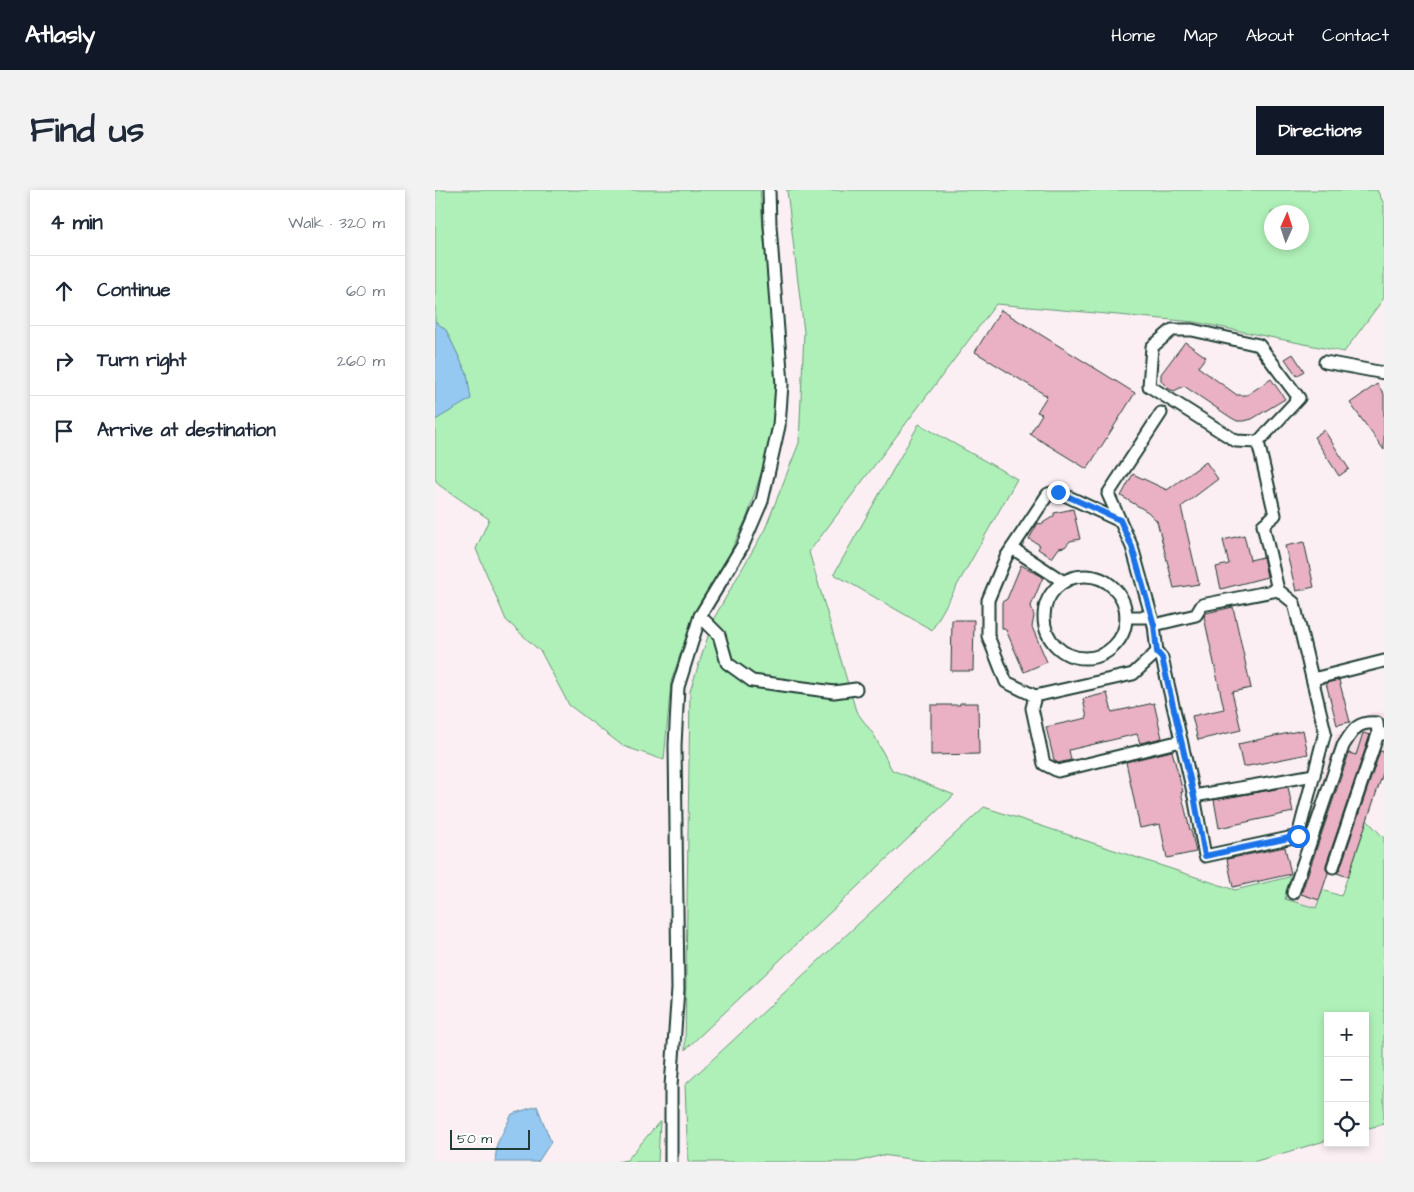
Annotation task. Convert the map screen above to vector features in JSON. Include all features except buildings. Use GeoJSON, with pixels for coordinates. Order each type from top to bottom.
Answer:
{"type":"FeatureCollection","features":[{"type":"Feature","properties":{"kind":"street"},"geometry":{"type":"LineString","coordinates":[[671,1162],[671,1086],[678,989],[675,745],[678,687],[700,616],[743,545],[762,501],[779,426],[782,384],[769,225],[769,190]]}},
{"type":"Feature","properties":{"kind":"street"},"geometry":{"type":"LineString","coordinates":[[1172,330],[1192,330],[1259,345],[1299,398],[1258,442],[1235,441],[1149,386],[1152,347],[1172,330]]}},
{"type":"Feature","properties":{"kind":"street"},"geometry":{"type":"LineString","coordinates":[[1325,362],[1384,373]]}},
{"type":"Feature","properties":{"kind":"street"},"geometry":{"type":"LineString","coordinates":[[1161,412],[1108,494],[1132,547],[1153,621],[1157,652],[1162,658],[1194,796],[1205,856],[1298,836],[1325,732],[1294,603],[1278,590],[1263,525],[1275,515],[1258,442]]}},
{"type":"Feature","properties":{"kind":"street"},"geometry":{"type":"LineString","coordinates":[[1120,520],[1058,492],[1048,494],[1006,557],[989,600],[988,636],[1006,682],[1035,696],[1133,674],[1157,652]]}},
{"type":"Feature","properties":{"kind":"street"},"geometry":{"type":"LineString","coordinates":[[1012,548],[1064,582]]}},
{"type":"Feature","properties":{"kind":"street"},"geometry":{"type":"LineString","coordinates":[[1079,576],[1091,576],[1112,586],[1120,595],[1125,606],[1124,631],[1108,652],[1095,657],[1082,658],[1069,655],[1057,648],[1049,637],[1044,611],[1048,598],[1064,582],[1079,576]]}},
{"type":"Feature","properties":{"kind":"street"},"geometry":{"type":"LineString","coordinates":[[1126,618],[1153,621],[1196,615],[1202,605],[1278,590]]}},
{"type":"Feature","properties":{"kind":"street"},"geometry":{"type":"LineString","coordinates":[[700,616],[719,635],[727,663],[752,681],[834,692],[855,689]]}},
{"type":"Feature","properties":{"kind":"street"},"geometry":{"type":"LineString","coordinates":[[1313,679],[1384,661]]}},
{"type":"Feature","properties":{"kind":"street"},"geometry":{"type":"LineString","coordinates":[[1035,696],[1032,708],[1044,764],[1058,770],[1181,741]]}},
{"type":"Feature","properties":{"kind":"street"},"geometry":{"type":"LineString","coordinates":[[1293,893],[1343,746],[1354,728],[1366,722],[1377,723],[1381,734],[1333,867]]}},
{"type":"Feature","properties":{"kind":"street"},"geometry":{"type":"LineString","coordinates":[[1194,796],[1314,775]]}},
{"type":"Feature","properties":{"kind":"shaded area"},"geometry":{"type":"Polygon","coordinates":[[[1372,712],[1384,713],[1384,770],[1348,877],[1328,872],[1317,908],[1285,899],[1336,735],[1372,712]]]}},
{"type":"Feature","properties":{"kind":"green space"},"geometry":{"type":"Polygon","coordinates":[[[435,190],[760,190],[775,369],[774,415],[765,461],[747,517],[727,559],[708,590],[686,637],[671,682],[664,760],[623,746],[569,705],[541,652],[506,620],[476,549],[489,519],[439,485],[435,479],[435,420],[470,399],[467,374],[446,330],[435,321],[435,190]]]}},
{"type":"Feature","properties":{"kind":"green space"},"geometry":{"type":"Polygon","coordinates":[[[787,190],[1377,190],[1384,204],[1384,298],[1344,352],[1195,322],[996,304],[809,552],[856,711],[874,735],[892,770],[954,795],[685,1050],[690,691],[714,618],[765,529],[799,443],[804,332],[787,190]]]}},
{"type":"Feature","properties":{"kind":"green space"},"geometry":{"type":"Polygon","coordinates":[[[919,424],[1017,479],[932,630],[834,574],[919,424]]]}},
{"type":"Feature","properties":{"kind":"green space"},"geometry":{"type":"Polygon","coordinates":[[[984,807],[1235,890],[1293,876],[1285,899],[1316,908],[1323,890],[1341,896],[1367,820],[1384,838],[1384,1124],[1369,1128],[1369,1012],[1324,1012],[1324,1141],[1253,1162],[931,1162],[882,1155],[857,1162],[688,1162],[685,1085],[984,807]]]}},
{"type":"Feature","properties":{"kind":"green space"},"geometry":{"type":"Polygon","coordinates":[[[660,1121],[658,1162],[617,1162],[627,1160],[660,1121]]]}},
{"type":"Feature","properties":{"kind":"water"},"geometry":{"type":"Polygon","coordinates":[[[435,321],[446,330],[467,374],[471,399],[435,420],[435,321]]]}},
{"type":"Feature","properties":{"kind":"water"},"geometry":{"type":"Polygon","coordinates":[[[537,1106],[551,1142],[538,1162],[495,1162],[497,1144],[512,1114],[537,1106]]]}},
{"type":"Feature","properties":{"kind":"route"},"geometry":{"type":"LineString","coordinates":[[1058,492],[1120,520],[1132,547],[1154,625],[1157,652],[1162,658],[1194,796],[1205,856],[1298,836]]}}]}
